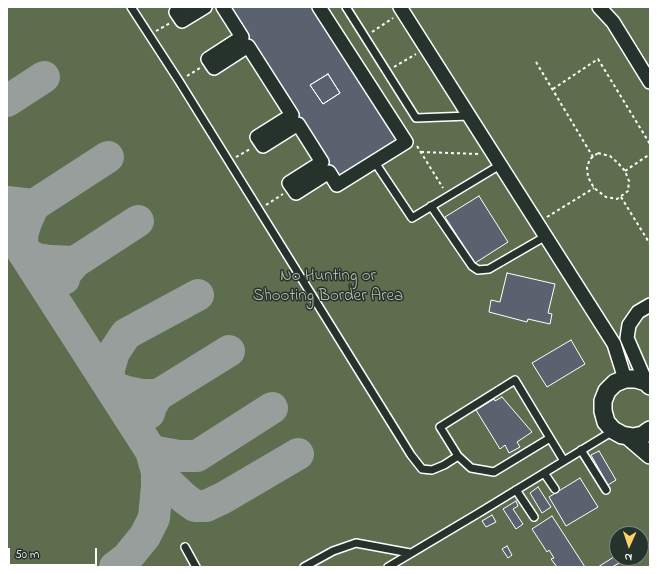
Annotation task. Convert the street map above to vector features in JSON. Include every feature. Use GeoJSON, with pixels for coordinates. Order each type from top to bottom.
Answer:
{"type":"FeatureCollection","features":[{"type":"Feature","properties":{"kind":"street"},"geometry":{"type":"LineString","coordinates":[[181,12],[182,22],[205,7]]}},
{"type":"Feature","properties":{"kind":"street"},"geometry":{"type":"LineString","coordinates":[[223,7],[242,37],[208,59],[214,68],[248,46],[292,115],[257,136],[263,146],[298,124],[322,162],[289,183],[296,194],[329,172],[337,185],[406,142],[319,7]]}},
{"type":"Feature","properties":{"kind":"street"},"geometry":{"type":"LineString","coordinates":[[598,7],[613,22],[650,82]]}},
{"type":"Feature","properties":{"kind":"street"},"geometry":{"type":"LineString","coordinates":[[401,10],[614,344],[625,379]]}},
{"type":"Feature","properties":{"kind":"street"},"geometry":{"type":"LineString","coordinates":[[648,384],[627,338],[629,325],[638,312],[650,305]]}},
{"type":"Feature","properties":{"kind":"street"},"geometry":{"type":"LineString","coordinates":[[648,384],[636,379],[625,379],[616,383],[607,391],[603,401],[603,411],[606,422],[613,430],[622,435],[633,438],[643,435],[650,430]]}},
{"type":"Feature","properties":{"kind":"street"},"geometry":{"type":"LineString","coordinates":[[629,437],[650,456]]}},
{"type":"Feature","properties":{"kind":"lane"},"geometry":{"type":"LineString","coordinates":[[131,7],[147,38],[411,455],[422,469],[432,470],[444,465],[458,456]]}},
{"type":"Feature","properties":{"kind":"lane"},"geometry":{"type":"LineString","coordinates":[[346,7],[416,118],[469,116]]}},
{"type":"Feature","properties":{"kind":"lane"},"geometry":{"type":"LineString","coordinates":[[378,167],[412,218],[500,166]]}},
{"type":"Feature","properties":{"kind":"lane"},"geometry":{"type":"LineString","coordinates":[[431,206],[472,266],[478,270],[489,269],[546,236]]}},
{"type":"Feature","properties":{"kind":"lane"},"geometry":{"type":"LineString","coordinates":[[550,438],[494,472],[471,468],[458,456],[440,427],[515,380],[564,460]]}},
{"type":"Feature","properties":{"kind":"lane"},"geometry":{"type":"LineString","coordinates":[[388,567],[613,430]]}},
{"type":"Feature","properties":{"kind":"lane"},"geometry":{"type":"LineString","coordinates":[[581,450],[606,490]]}},
{"type":"Feature","properties":{"kind":"lane"},"geometry":{"type":"LineString","coordinates":[[544,472],[554,489]]}},
{"type":"Feature","properties":{"kind":"lane"},"geometry":{"type":"LineString","coordinates":[[516,490],[534,517]]}},
{"type":"Feature","properties":{"kind":"lane"},"geometry":{"type":"LineString","coordinates":[[304,567],[333,551],[356,543],[410,554]]}},
{"type":"Feature","properties":{"kind":"lane"},"geometry":{"type":"LineString","coordinates":[[185,547],[196,567]]}},
{"type":"Feature","properties":{"kind":"path"},"geometry":{"type":"LineString","coordinates":[[365,37],[401,10]]}},
{"type":"Feature","properties":{"kind":"path"},"geometry":{"type":"LineString","coordinates":[[147,38],[181,12]]}},
{"type":"Feature","properties":{"kind":"path"},"geometry":{"type":"LineString","coordinates":[[387,72],[426,48]]}},
{"type":"Feature","properties":{"kind":"path"},"geometry":{"type":"LineString","coordinates":[[553,89],[598,59],[650,144]]}},
{"type":"Feature","properties":{"kind":"path"},"geometry":{"type":"LineString","coordinates":[[176,83],[210,62]]}},
{"type":"Feature","properties":{"kind":"path"},"geometry":{"type":"LineString","coordinates":[[536,62],[593,157]]}},
{"type":"Feature","properties":{"kind":"path"},"geometry":{"type":"LineString","coordinates":[[226,163],[261,142]]}},
{"type":"Feature","properties":{"kind":"path"},"geometry":{"type":"LineString","coordinates":[[420,152],[493,154]]}},
{"type":"Feature","properties":{"kind":"path"},"geometry":{"type":"LineString","coordinates":[[598,153],[610,156],[618,162],[625,171],[629,181],[628,191],[617,200],[606,198],[594,188],[588,177],[587,167],[590,158],[593,157],[598,153]]}},
{"type":"Feature","properties":{"kind":"path"},"geometry":{"type":"LineString","coordinates":[[625,171],[650,154]]}},
{"type":"Feature","properties":{"kind":"path"},"geometry":{"type":"LineString","coordinates":[[256,211],[292,188]]}},
{"type":"Feature","properties":{"kind":"path"},"geometry":{"type":"LineString","coordinates":[[537,223],[594,188]]}},
{"type":"Feature","properties":{"kind":"path"},"geometry":{"type":"LineString","coordinates":[[621,197],[650,244]]}},
{"type":"Feature","properties":{"kind":"green space","name":"No Hunting or Shooting Border Area"},"geometry":{"type":"Polygon","coordinates":[[[7,7],[650,7],[650,567],[7,567],[7,7]]]}},
{"type":"Feature","properties":{"kind":"building"},"geometry":{"type":"Polygon","coordinates":[[[223,7],[319,7],[406,142],[337,185],[223,7]],[[328,74],[310,85],[323,104],[340,93],[328,74]]]}},
{"type":"Feature","properties":{"kind":"building"},"geometry":{"type":"Polygon","coordinates":[[[328,74],[340,93],[323,104],[310,85],[328,74]]]}},
{"type":"Feature","properties":{"kind":"building"},"geometry":{"type":"Polygon","coordinates":[[[479,196],[508,242],[475,263],[445,217],[479,196]]]}},
{"type":"Feature","properties":{"kind":"building"},"geometry":{"type":"Polygon","coordinates":[[[507,273],[555,284],[548,313],[552,314],[550,324],[528,319],[527,322],[489,312],[491,300],[500,302],[507,273]]]}},
{"type":"Feature","properties":{"kind":"building"},"geometry":{"type":"Polygon","coordinates":[[[571,340],[585,364],[547,387],[532,363],[571,340]]]}},
{"type":"Feature","properties":{"kind":"building"},"geometry":{"type":"Polygon","coordinates":[[[502,397],[532,432],[517,442],[520,447],[509,453],[505,445],[500,449],[476,410],[494,399],[495,401],[502,397]]]}},
{"type":"Feature","properties":{"kind":"building"},"geometry":{"type":"Polygon","coordinates":[[[599,451],[616,480],[608,485],[591,455],[599,451]]]}},
{"type":"Feature","properties":{"kind":"building"},"geometry":{"type":"Polygon","coordinates":[[[580,478],[598,507],[566,526],[549,497],[580,478]]]}},
{"type":"Feature","properties":{"kind":"building"},"geometry":{"type":"Polygon","coordinates":[[[538,487],[551,507],[542,513],[530,493],[538,487]]]}},
{"type":"Feature","properties":{"kind":"building"},"geometry":{"type":"Polygon","coordinates":[[[516,501],[518,506],[513,509],[523,524],[516,529],[503,509],[516,501]]]}},
{"type":"Feature","properties":{"kind":"building"},"geometry":{"type":"Polygon","coordinates":[[[492,515],[496,522],[486,527],[482,521],[492,515]]]}},
{"type":"Feature","properties":{"kind":"building"},"geometry":{"type":"Polygon","coordinates":[[[552,516],[585,567],[557,567],[551,559],[554,558],[549,550],[547,552],[532,529],[552,516]]]}},
{"type":"Feature","properties":{"kind":"building"},"geometry":{"type":"Polygon","coordinates":[[[507,546],[512,555],[508,558],[502,549],[507,546]]]}},
{"type":"Feature","properties":{"kind":"building"},"geometry":{"type":"Polygon","coordinates":[[[609,560],[609,566],[614,566],[612,567],[598,567],[609,560]]]}},
{"type":"Feature","properties":{"kind":"taxiway"},"geometry":{"type":"LineString","coordinates":[[7,101],[44,77]]}},
{"type":"Feature","properties":{"kind":"taxiway"},"geometry":{"type":"LineString","coordinates":[[75,262],[37,259],[23,252],[22,235],[26,222],[34,205],[108,157]]}},
{"type":"Feature","properties":{"kind":"taxiway"},"geometry":{"type":"LineString","coordinates":[[7,202],[34,205]]}},
{"type":"Feature","properties":{"kind":"taxiway"},"geometry":{"type":"LineString","coordinates":[[64,279],[65,274],[75,262],[138,221]]}},
{"type":"Feature","properties":{"kind":"taxiway"},"geometry":{"type":"LineString","coordinates":[[7,227],[151,451],[157,472],[154,518],[145,536],[127,558],[115,567]]}},
{"type":"Feature","properties":{"kind":"taxiway"},"geometry":{"type":"LineString","coordinates":[[158,395],[141,395],[109,386],[109,369],[114,352],[126,334],[198,295]]}},
{"type":"Feature","properties":{"kind":"taxiway"},"geometry":{"type":"LineString","coordinates":[[149,413],[151,406],[158,395],[229,351]]}},
{"type":"Feature","properties":{"kind":"taxiway"},"geometry":{"type":"LineString","coordinates":[[151,451],[179,456],[197,456],[272,408]]}},
{"type":"Feature","properties":{"kind":"taxiway"},"geometry":{"type":"LineString","coordinates":[[157,472],[184,498],[195,506],[206,506],[223,498],[298,454]]}}]}
